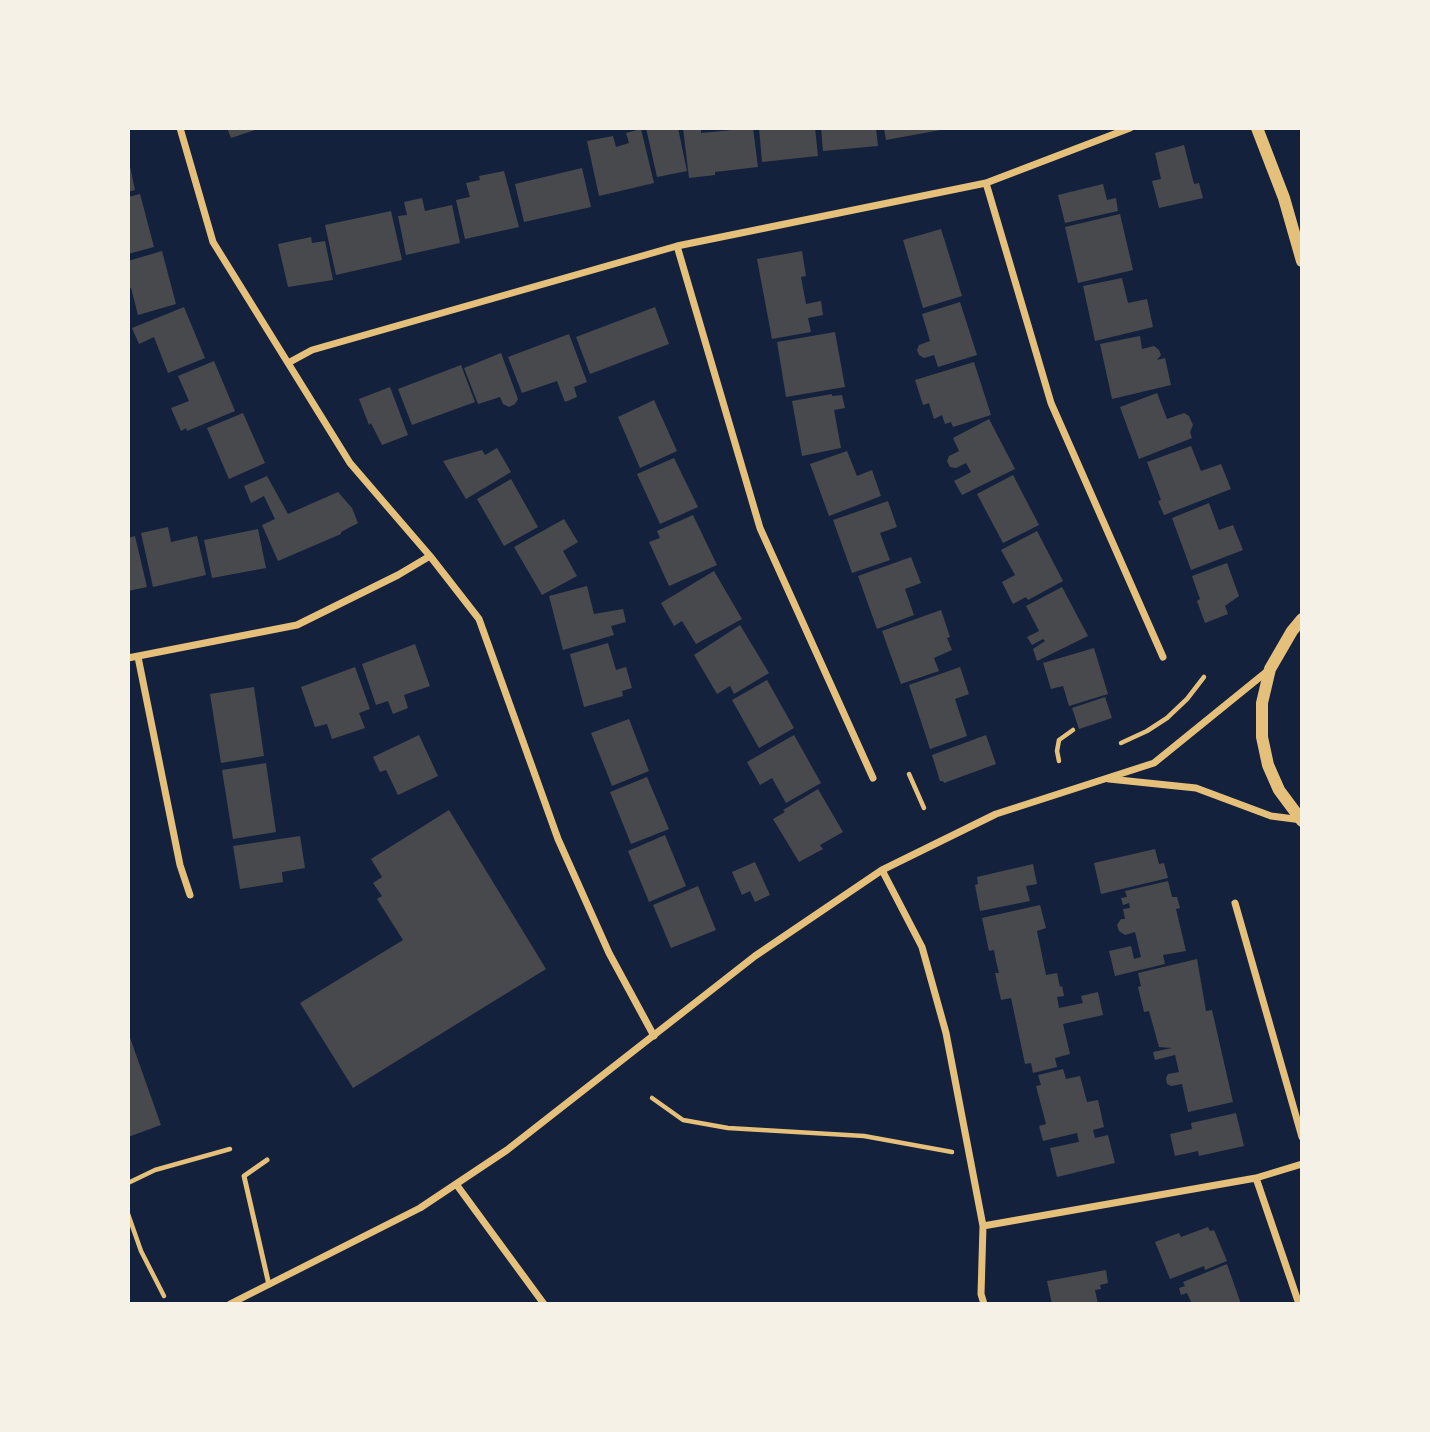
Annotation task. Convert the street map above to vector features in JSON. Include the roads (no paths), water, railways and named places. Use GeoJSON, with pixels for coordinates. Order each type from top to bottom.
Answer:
{"type":"FeatureCollection","features":[{"type":"Feature","properties":{"kind":"street"},"geometry":{"type":"LineString","coordinates":[[180,128],[213,242],[350,463],[430,556],[479,619],[558,839],[609,953],[654,1036]]}},
{"type":"Feature","properties":{"kind":"street"},"geometry":{"type":"LineString","coordinates":[[288,363],[312,350],[677,246],[986,183],[1130,128]]}},
{"type":"Feature","properties":{"kind":"street"},"geometry":{"type":"LineString","coordinates":[[1257,128],[1284,198],[1302,261]]}},
{"type":"Feature","properties":{"kind":"street"},"geometry":{"type":"LineString","coordinates":[[986,183],[1051,403],[1163,657]]}},
{"type":"Feature","properties":{"kind":"street"},"geometry":{"type":"LineString","coordinates":[[677,246],[760,528],[873,778]]}},
{"type":"Feature","properties":{"kind":"street"},"geometry":{"type":"LineString","coordinates":[[128,658],[297,625],[398,575],[430,556]]}},
{"type":"Feature","properties":{"kind":"street"},"geometry":{"type":"LineString","coordinates":[[1302,619],[1270,668],[1262,703],[1262,737],[1268,765],[1279,790],[1302,821]]}},
{"type":"Feature","properties":{"kind":"street"},"geometry":{"type":"LineString","coordinates":[[138,657],[180,865],[190,895]]}},
{"type":"Feature","properties":{"kind":"street"},"geometry":{"type":"LineString","coordinates":[[230,1304],[420,1208],[456,1185],[507,1150],[755,956],[882,870],[996,814],[1154,763],[1270,668]]}},
{"type":"Feature","properties":{"kind":"street"},"geometry":{"type":"LineString","coordinates":[[1105,778],[1196,788],[1271,816],[1302,821]]}},
{"type":"Feature","properties":{"kind":"street"},"geometry":{"type":"LineString","coordinates":[[882,870],[922,947],[946,1033],[983,1226],[981,1294],[984,1304]]}},
{"type":"Feature","properties":{"kind":"street"},"geometry":{"type":"LineString","coordinates":[[1235,902],[1302,1137]]}},
{"type":"Feature","properties":{"kind":"street"},"geometry":{"type":"LineString","coordinates":[[983,1226],[1256,1178],[1302,1164]]}},
{"type":"Feature","properties":{"kind":"street"},"geometry":{"type":"LineString","coordinates":[[1256,1178],[1299,1304]]}},
{"type":"Feature","properties":{"kind":"street"},"geometry":{"type":"LineString","coordinates":[[456,1185],[544,1304]]}},
{"type":"Feature","properties":{"kind":"lane"},"geometry":{"type":"LineString","coordinates":[[267,1160],[244,1175],[269,1285]]}}]}
